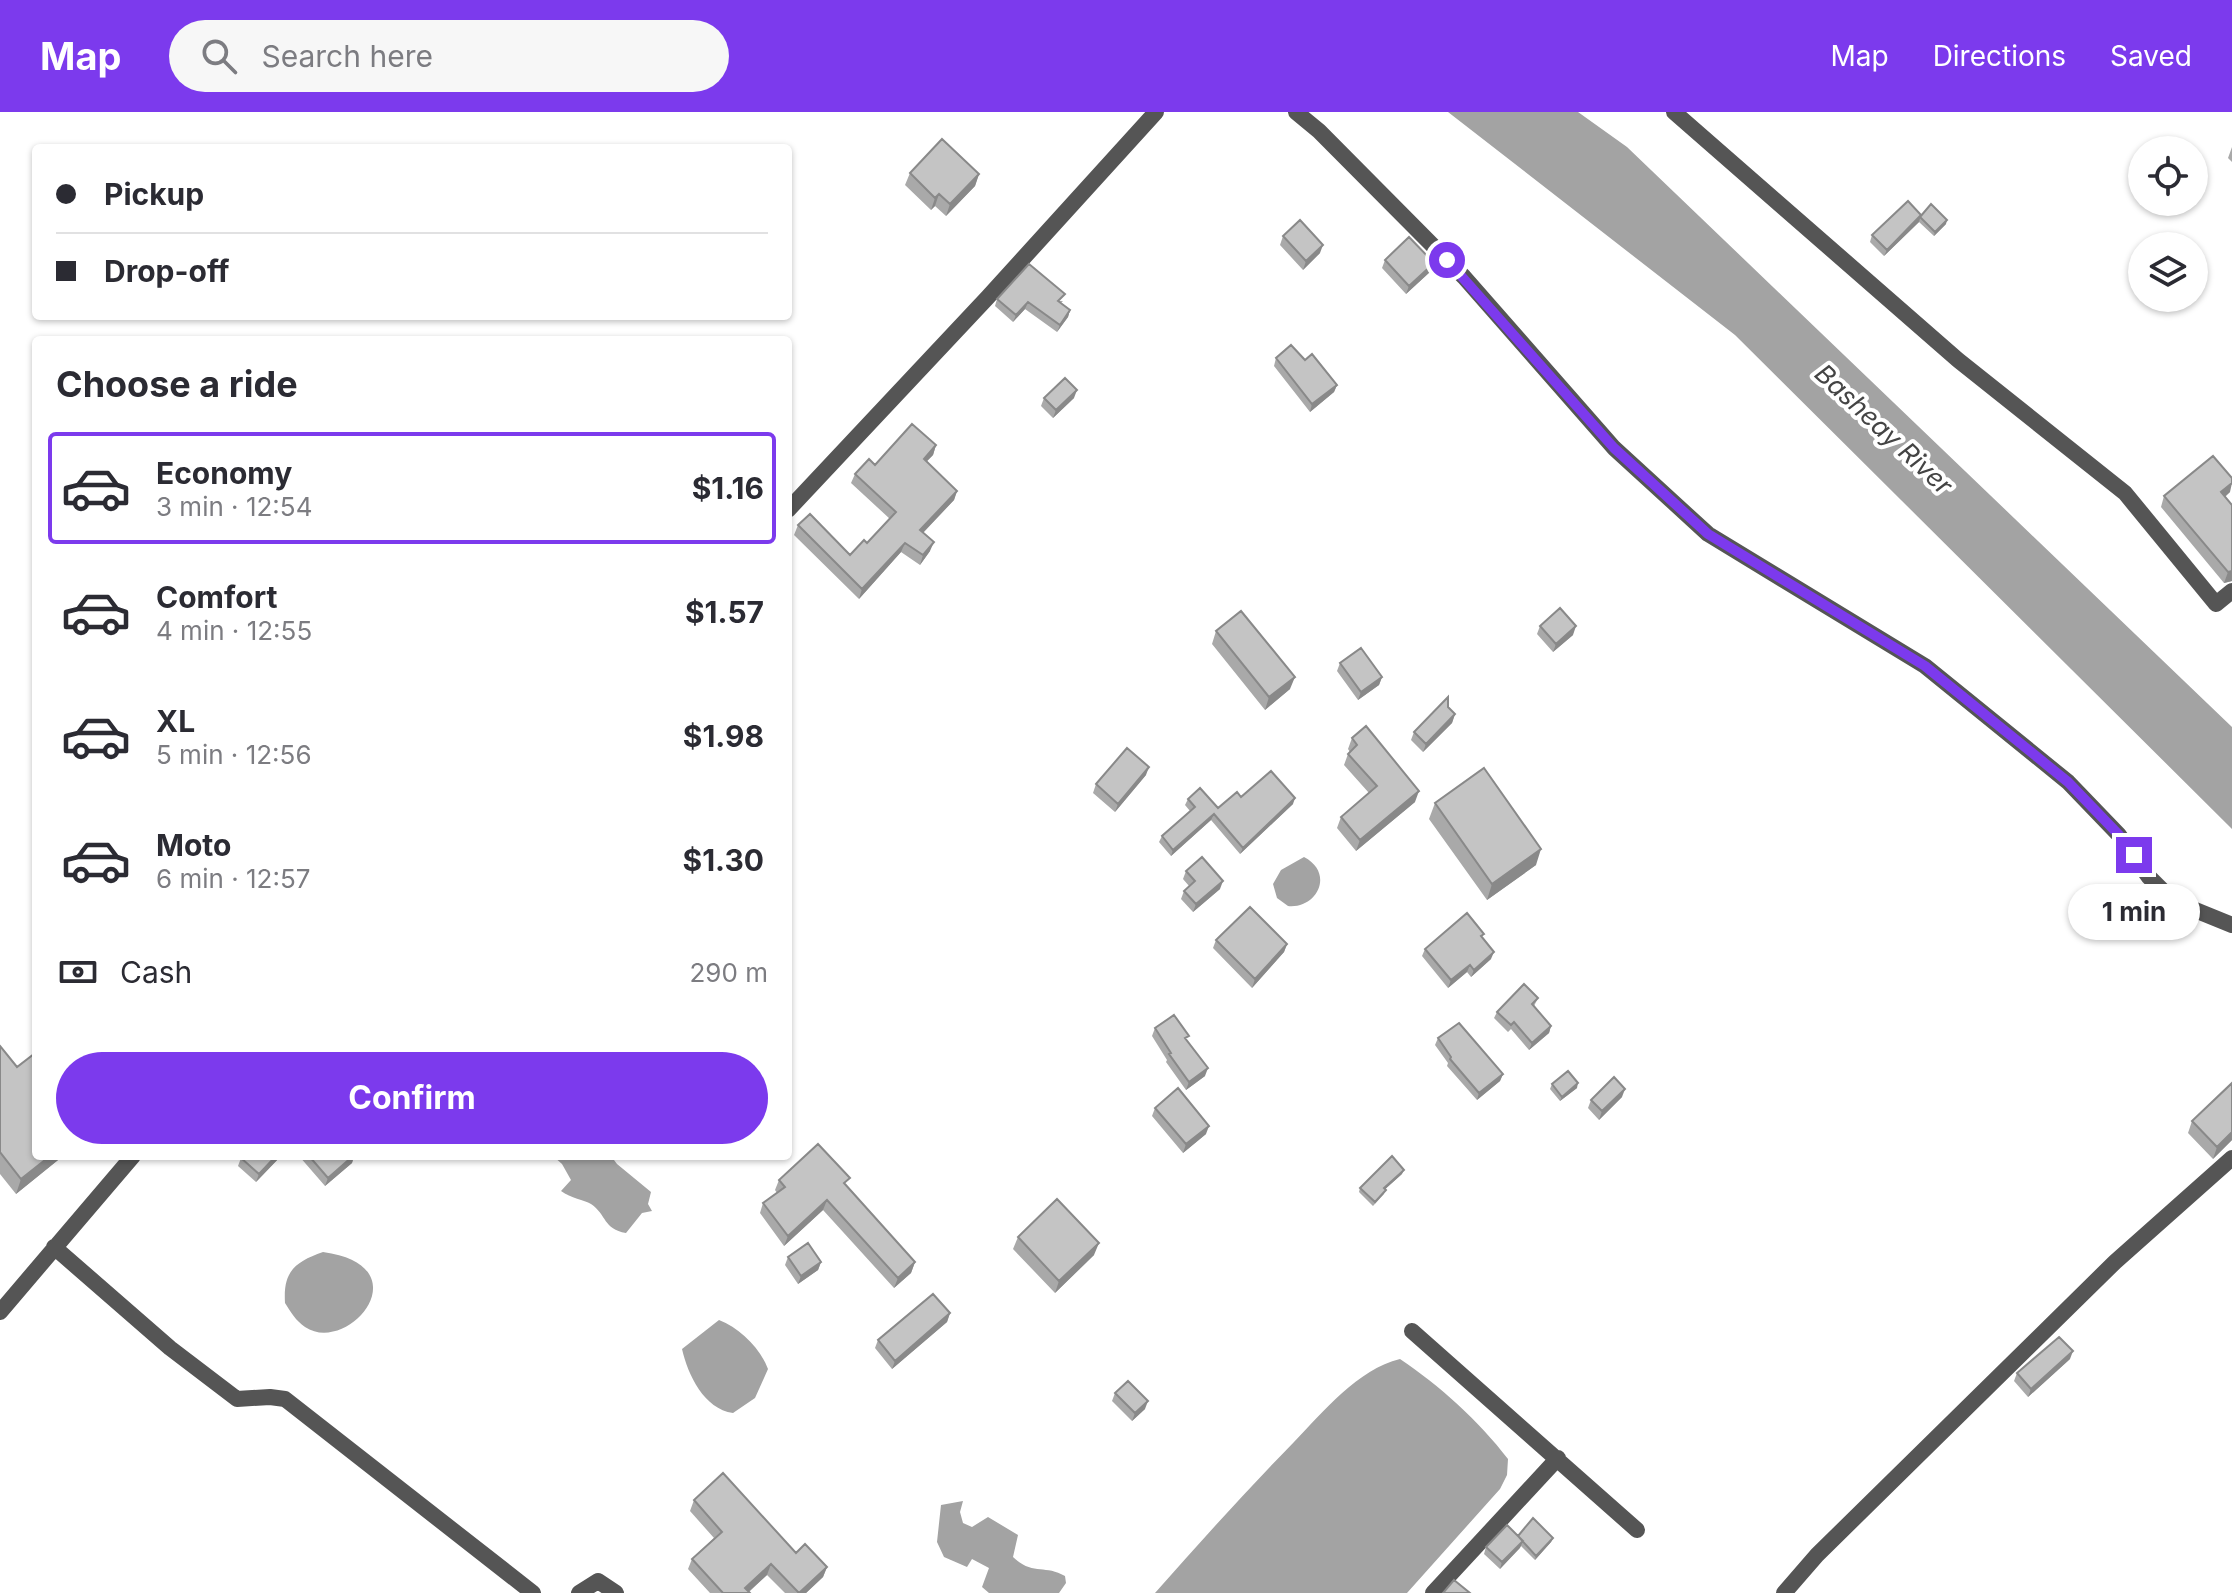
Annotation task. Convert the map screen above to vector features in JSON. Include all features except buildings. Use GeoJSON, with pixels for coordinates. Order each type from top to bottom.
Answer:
{"type":"FeatureCollection","features":[{"type":"Feature","properties":{"kind":"street"},"geometry":{"type":"LineString","coordinates":[[792,506],[1156,112]]}},
{"type":"Feature","properties":{"kind":"street"},"geometry":{"type":"LineString","coordinates":[[1296,112],[1319,131],[1464,277],[1614,448],[1708,534],[1925,666],[2068,782],[2119,835],[2148,876],[2173,901],[2232,925]]}},
{"type":"Feature","properties":{"kind":"street"},"geometry":{"type":"LineString","coordinates":[[1674,112],[1958,360],[2125,493],[2216,604],[2232,591]]}},
{"type":"Feature","properties":{"kind":"street"},"geometry":{"type":"LineString","coordinates":[[1784,1593],[1828,1544],[2115,1262],[2232,1158]]}},
{"type":"Feature","properties":{"kind":"street"},"geometry":{"type":"LineString","coordinates":[[0,1312],[130,1160]]}},
{"type":"Feature","properties":{"kind":"street"},"geometry":{"type":"LineString","coordinates":[[54,1247],[149,1331],[237,1399],[285,1399],[533,1593]]}},
{"type":"Feature","properties":{"kind":"street"},"geometry":{"type":"LineString","coordinates":[[1412,1331],[1637,1530]]}},
{"type":"Feature","properties":{"kind":"street"},"geometry":{"type":"LineString","coordinates":[[1433,1593],[1558,1458]]}},
{"type":"Feature","properties":{"kind":"street"},"geometry":{"type":"LineString","coordinates":[[579,1593],[598,1581],[616,1593]]}},
{"type":"Feature","properties":{"kind":"water","name":"Basheay River"},"geometry":{"type":"Polygon","coordinates":[[[1448,112],[1578,112],[1627,147],[2232,727],[2232,829],[1735,335],[1448,112]]]}},
{"type":"Feature","properties":{"kind":"water"},"geometry":{"type":"Polygon","coordinates":[[[1304,857],[1319,872],[1318,889],[1307,902],[1288,906],[1277,898],[1273,884],[1281,870],[1304,857]]]}},
{"type":"Feature","properties":{"kind":"water"},"geometry":{"type":"Polygon","coordinates":[[[558,1160],[614,1160],[651,1192],[648,1204],[652,1211],[642,1213],[626,1233],[613,1228],[591,1204],[561,1191],[571,1180],[558,1160]]]}},
{"type":"Feature","properties":{"kind":"water"},"geometry":{"type":"Polygon","coordinates":[[[323,1252],[353,1260],[369,1274],[373,1290],[368,1306],[356,1320],[340,1329],[322,1333],[305,1327],[296,1319],[285,1303],[285,1292],[293,1269],[323,1252]]]}},
{"type":"Feature","properties":{"kind":"water"},"geometry":{"type":"Polygon","coordinates":[[[719,1320],[748,1340],[768,1369],[755,1398],[733,1413],[706,1398],[693,1380],[682,1349],[719,1320]]]}},
{"type":"Feature","properties":{"kind":"water"},"geometry":{"type":"Polygon","coordinates":[[[1400,1359],[1458,1404],[1508,1459],[1507,1475],[1500,1489],[1407,1593],[1155,1593],[1329,1405],[1370,1372],[1400,1359]]]}},
{"type":"Feature","properties":{"kind":"water"},"geometry":{"type":"Polygon","coordinates":[[[963,1501],[960,1512],[963,1523],[972,1527],[988,1517],[1018,1535],[1013,1557],[1020,1563],[1065,1576],[1066,1583],[1059,1593],[989,1593],[982,1587],[989,1568],[972,1559],[967,1567],[944,1557],[937,1542],[941,1505],[963,1501]]]}},
{"type":"Feature","properties":{"kind":"route"},"geometry":{"type":"LineString","coordinates":[[1447,260],[1614,448],[1708,534],[1925,666],[2068,782],[2134,855]]}}]}
